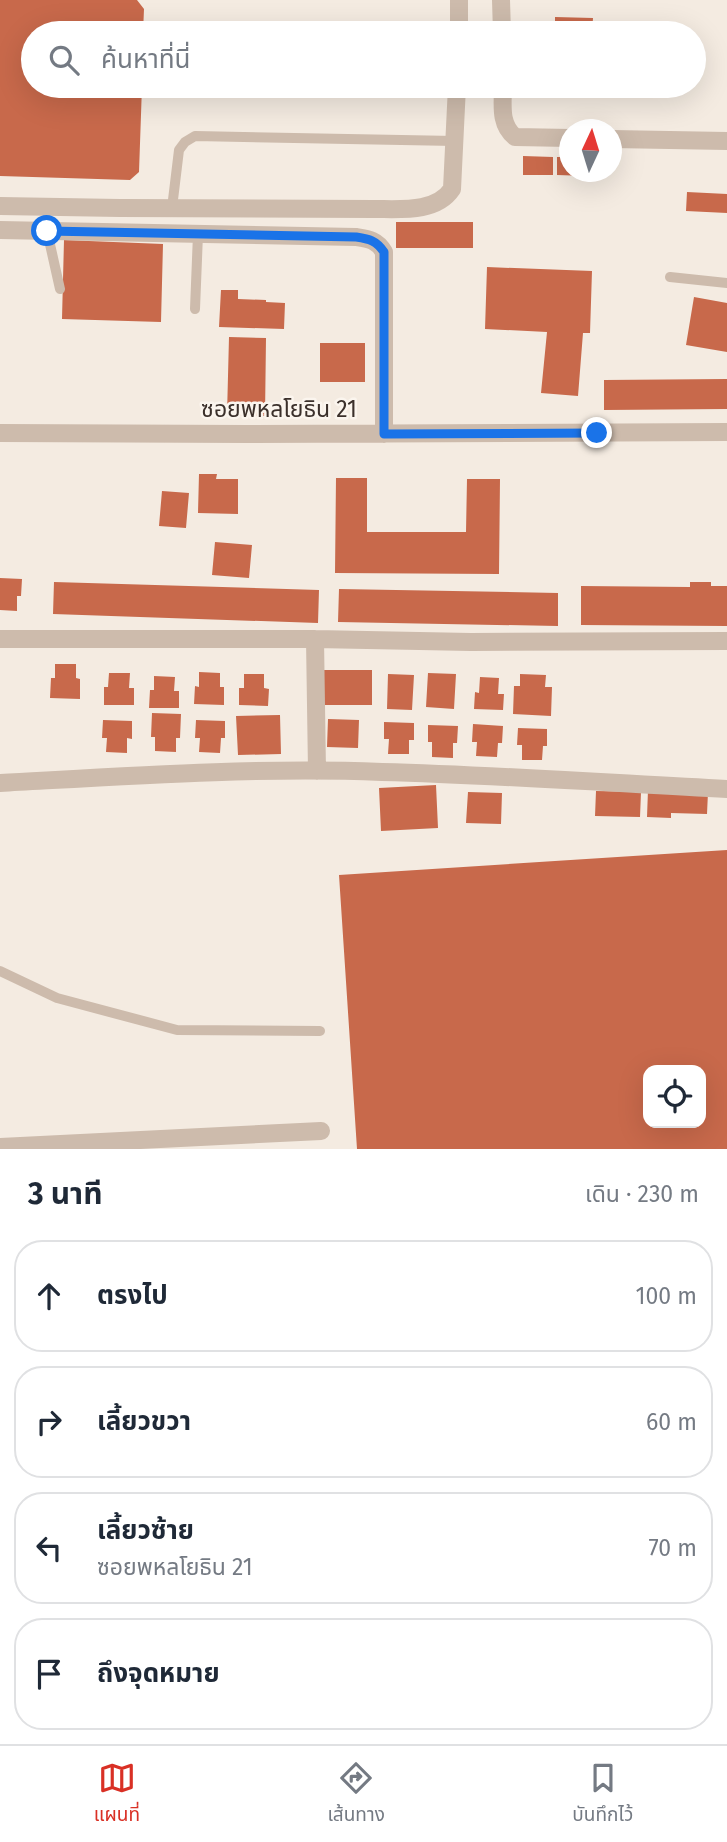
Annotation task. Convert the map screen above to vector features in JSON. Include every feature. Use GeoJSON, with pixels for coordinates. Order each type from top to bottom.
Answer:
{"type":"FeatureCollection","features":[{"type":"Feature","properties":{"kind":"street"},"geometry":{"type":"LineString","coordinates":[[459,0],[459,21]]}},
{"type":"Feature","properties":{"kind":"street"},"geometry":{"type":"LineString","coordinates":[[501,0],[502,21]]}},
{"type":"Feature","properties":{"kind":"street"},"geometry":{"type":"LineString","coordinates":[[0,206],[399,209],[425,206],[446,197],[452,188],[457,98]]}},
{"type":"Feature","properties":{"kind":"street"},"geometry":{"type":"LineString","coordinates":[[503,98],[503,119],[506,128],[515,137],[559,138]]}},
{"type":"Feature","properties":{"kind":"street"},"geometry":{"type":"LineString","coordinates":[[622,139],[727,141]]}},
{"type":"Feature","properties":{"kind":"street"},"geometry":{"type":"LineString","coordinates":[[0,230],[370,239],[379,244],[384,252],[384,434]]}},
{"type":"Feature","properties":{"kind":"street","name":"ซอยพหลโยธิน 21"},"geometry":{"type":"LineString","coordinates":[[0,433],[727,432]]}},
{"type":"Feature","properties":{"kind":"street"},"geometry":{"type":"LineString","coordinates":[[0,639],[727,641]]}},
{"type":"Feature","properties":{"kind":"street"},"geometry":{"type":"LineString","coordinates":[[315,639],[317,771]]}},
{"type":"Feature","properties":{"kind":"street"},"geometry":{"type":"LineString","coordinates":[[0,783],[317,771],[545,778],[727,789]]}},
{"type":"Feature","properties":{"kind":"street"},"geometry":{"type":"LineString","coordinates":[[0,1147],[321,1131]]}},
{"type":"Feature","properties":{"kind":"lane"},"geometry":{"type":"LineString","coordinates":[[172,208],[179,150],[195,136],[455,141]]}},
{"type":"Feature","properties":{"kind":"lane"},"geometry":{"type":"LineString","coordinates":[[47,231],[60,289]]}},
{"type":"Feature","properties":{"kind":"lane"},"geometry":{"type":"LineString","coordinates":[[195,309],[198,234]]}},
{"type":"Feature","properties":{"kind":"lane"},"geometry":{"type":"LineString","coordinates":[[670,277],[727,282]]}},
{"type":"Feature","properties":{"kind":"lane"},"geometry":{"type":"LineString","coordinates":[[0,971],[57,998],[177,1030],[320,1031]]}},
{"type":"Feature","properties":{"kind":"building"},"geometry":{"type":"Polygon","coordinates":[[[0,0],[137,0],[144,9],[144,21],[21,21],[21,98],[142,98],[139,172],[130,180],[0,176],[0,0]]]}},
{"type":"Feature","properties":{"kind":"building"},"geometry":{"type":"Polygon","coordinates":[[[555,17],[593,18],[593,21],[555,21],[555,17]]]}},
{"type":"Feature","properties":{"kind":"building"},"geometry":{"type":"Polygon","coordinates":[[[523,156],[553,157],[553,175],[523,175],[523,156]]]}},
{"type":"Feature","properties":{"kind":"building"},"geometry":{"type":"Polygon","coordinates":[[[557,157],[559,157],[559,175],[557,157]]]}},
{"type":"Feature","properties":{"kind":"building"},"geometry":{"type":"Polygon","coordinates":[[[687,192],[727,194],[727,213],[686,211],[687,192]]]}},
{"type":"Feature","properties":{"kind":"building"},"geometry":{"type":"Polygon","coordinates":[[[396,222],[473,222],[473,248],[396,248],[396,222]]]}},
{"type":"Feature","properties":{"kind":"building"},"geometry":{"type":"Polygon","coordinates":[[[64,240],[163,244],[161,322],[62,319],[64,240]]]}},
{"type":"Feature","properties":{"kind":"building"},"geometry":{"type":"Polygon","coordinates":[[[487,267],[592,271],[590,333],[583,333],[578,396],[541,393],[547,332],[485,329],[487,267]]]}},
{"type":"Feature","properties":{"kind":"building"},"geometry":{"type":"Polygon","coordinates":[[[221,290],[238,290],[238,299],[285,303],[284,329],[219,327],[221,290]]]}},
{"type":"Feature","properties":{"kind":"building"},"geometry":{"type":"Polygon","coordinates":[[[694,297],[727,303],[727,352],[686,345],[694,297]]]}},
{"type":"Feature","properties":{"kind":"building"},"geometry":{"type":"Polygon","coordinates":[[[229,337],[266,338],[265,416],[227,415],[229,337]]]}},
{"type":"Feature","properties":{"kind":"building"},"geometry":{"type":"Polygon","coordinates":[[[320,343],[365,343],[365,382],[320,382],[320,343]]]}},
{"type":"Feature","properties":{"kind":"building"},"geometry":{"type":"Polygon","coordinates":[[[727,379],[727,409],[604,410],[604,380],[727,379]]]}},
{"type":"Feature","properties":{"kind":"building"},"geometry":{"type":"Polygon","coordinates":[[[199,474],[217,474],[216,479],[238,479],[238,514],[198,513],[199,474]]]}},
{"type":"Feature","properties":{"kind":"building"},"geometry":{"type":"Polygon","coordinates":[[[336,478],[367,478],[367,532],[466,532],[467,479],[500,479],[499,574],[335,573],[336,478]]]}},
{"type":"Feature","properties":{"kind":"building"},"geometry":{"type":"Polygon","coordinates":[[[162,491],[189,493],[186,528],[159,526],[162,491]]]}},
{"type":"Feature","properties":{"kind":"building"},"geometry":{"type":"Polygon","coordinates":[[[215,542],[252,545],[249,578],[212,575],[215,542]]]}},
{"type":"Feature","properties":{"kind":"building"},"geometry":{"type":"Polygon","coordinates":[[[0,578],[22,579],[21,596],[17,596],[17,611],[0,610],[0,578]]]}},
{"type":"Feature","properties":{"kind":"building"},"geometry":{"type":"Polygon","coordinates":[[[54,582],[319,590],[318,623],[53,614],[54,582]]]}},
{"type":"Feature","properties":{"kind":"building"},"geometry":{"type":"Polygon","coordinates":[[[690,582],[711,582],[711,586],[727,586],[727,626],[581,625],[581,586],[690,587],[690,582]]]}},
{"type":"Feature","properties":{"kind":"building"},"geometry":{"type":"Polygon","coordinates":[[[339,589],[558,593],[558,626],[338,622],[339,589]]]}},
{"type":"Feature","properties":{"kind":"building"},"geometry":{"type":"Polygon","coordinates":[[[55,664],[76,664],[76,678],[80,679],[80,699],[50,698],[55,664]]]}},
{"type":"Feature","properties":{"kind":"building"},"geometry":{"type":"Polygon","coordinates":[[[321,670],[372,670],[372,705],[321,705],[321,670]]]}},
{"type":"Feature","properties":{"kind":"building"},"geometry":{"type":"Polygon","coordinates":[[[199,672],[220,673],[220,687],[224,687],[224,705],[194,704],[195,686],[199,687],[199,672]]]}},
{"type":"Feature","properties":{"kind":"building"},"geometry":{"type":"Polygon","coordinates":[[[109,673],[130,673],[129,688],[134,688],[134,705],[104,705],[104,687],[108,687],[109,673]]]}},
{"type":"Feature","properties":{"kind":"building"},"geometry":{"type":"Polygon","coordinates":[[[428,673],[456,674],[454,709],[426,707],[428,673]]]}},
{"type":"Feature","properties":{"kind":"building"},"geometry":{"type":"Polygon","coordinates":[[[244,674],[264,674],[264,688],[269,689],[268,706],[239,705],[239,688],[244,688],[244,674]]]}},
{"type":"Feature","properties":{"kind":"building"},"geometry":{"type":"Polygon","coordinates":[[[388,674],[414,675],[412,710],[387,709],[388,674]]]}},
{"type":"Feature","properties":{"kind":"building"},"geometry":{"type":"Polygon","coordinates":[[[520,674],[546,675],[545,687],[552,687],[551,716],[513,714],[514,686],[520,686],[520,674]]]}},
{"type":"Feature","properties":{"kind":"building"},"geometry":{"type":"Polygon","coordinates":[[[154,676],[175,677],[174,691],[179,691],[179,708],[149,708],[150,690],[154,690],[154,676]]]}},
{"type":"Feature","properties":{"kind":"building"},"geometry":{"type":"Polygon","coordinates":[[[480,677],[499,678],[498,694],[504,694],[503,710],[474,709],[475,692],[479,693],[480,677]]]}},
{"type":"Feature","properties":{"kind":"building"},"geometry":{"type":"Polygon","coordinates":[[[152,713],[181,714],[180,738],[176,738],[176,752],[155,751],[155,737],[151,737],[152,713]]]}},
{"type":"Feature","properties":{"kind":"building"},"geometry":{"type":"Polygon","coordinates":[[[280,715],[281,754],[238,755],[236,716],[280,715]]]}},
{"type":"Feature","properties":{"kind":"building"},"geometry":{"type":"Polygon","coordinates":[[[328,719],[359,720],[358,748],[327,747],[328,719]]]}},
{"type":"Feature","properties":{"kind":"building"},"geometry":{"type":"Polygon","coordinates":[[[103,720],[132,721],[132,739],[127,738],[127,753],[106,752],[107,738],[102,738],[103,720]]]}},
{"type":"Feature","properties":{"kind":"building"},"geometry":{"type":"Polygon","coordinates":[[[196,720],[225,721],[225,738],[221,738],[220,753],[199,752],[200,738],[195,738],[196,720]]]}},
{"type":"Feature","properties":{"kind":"building"},"geometry":{"type":"Polygon","coordinates":[[[384,722],[414,723],[414,740],[409,740],[409,754],[388,754],[389,739],[384,739],[384,722]]]}},
{"type":"Feature","properties":{"kind":"building"},"geometry":{"type":"Polygon","coordinates":[[[473,724],[503,726],[502,743],[498,743],[497,757],[476,756],[477,742],[472,742],[473,724]]]}},
{"type":"Feature","properties":{"kind":"building"},"geometry":{"type":"Polygon","coordinates":[[[428,725],[458,726],[457,743],[453,743],[453,758],[432,757],[432,742],[428,742],[428,725]]]}},
{"type":"Feature","properties":{"kind":"building"},"geometry":{"type":"Polygon","coordinates":[[[518,728],[547,729],[547,746],[543,746],[542,760],[522,760],[522,745],[517,745],[518,728]]]}},
{"type":"Feature","properties":{"kind":"building"},"geometry":{"type":"Polygon","coordinates":[[[436,785],[438,828],[381,831],[379,788],[436,785]]]}},
{"type":"Feature","properties":{"kind":"building"},"geometry":{"type":"Polygon","coordinates":[[[648,790],[708,792],[707,814],[671,813],[671,818],[647,817],[648,790]]]}},
{"type":"Feature","properties":{"kind":"building"},"geometry":{"type":"Polygon","coordinates":[[[596,791],[641,792],[640,817],[595,816],[596,791]]]}},
{"type":"Feature","properties":{"kind":"building"},"geometry":{"type":"Polygon","coordinates":[[[468,792],[502,793],[501,824],[466,823],[468,792]]]}},
{"type":"Feature","properties":{"kind":"building"},"geometry":{"type":"Polygon","coordinates":[[[727,850],[727,1149],[357,1149],[339,875],[727,850]]]}},
{"type":"Feature","properties":{"kind":"route"},"geometry":{"type":"LineString","coordinates":[[47,231],[370,239],[379,244],[384,252],[384,434],[597,433]]}}]}
